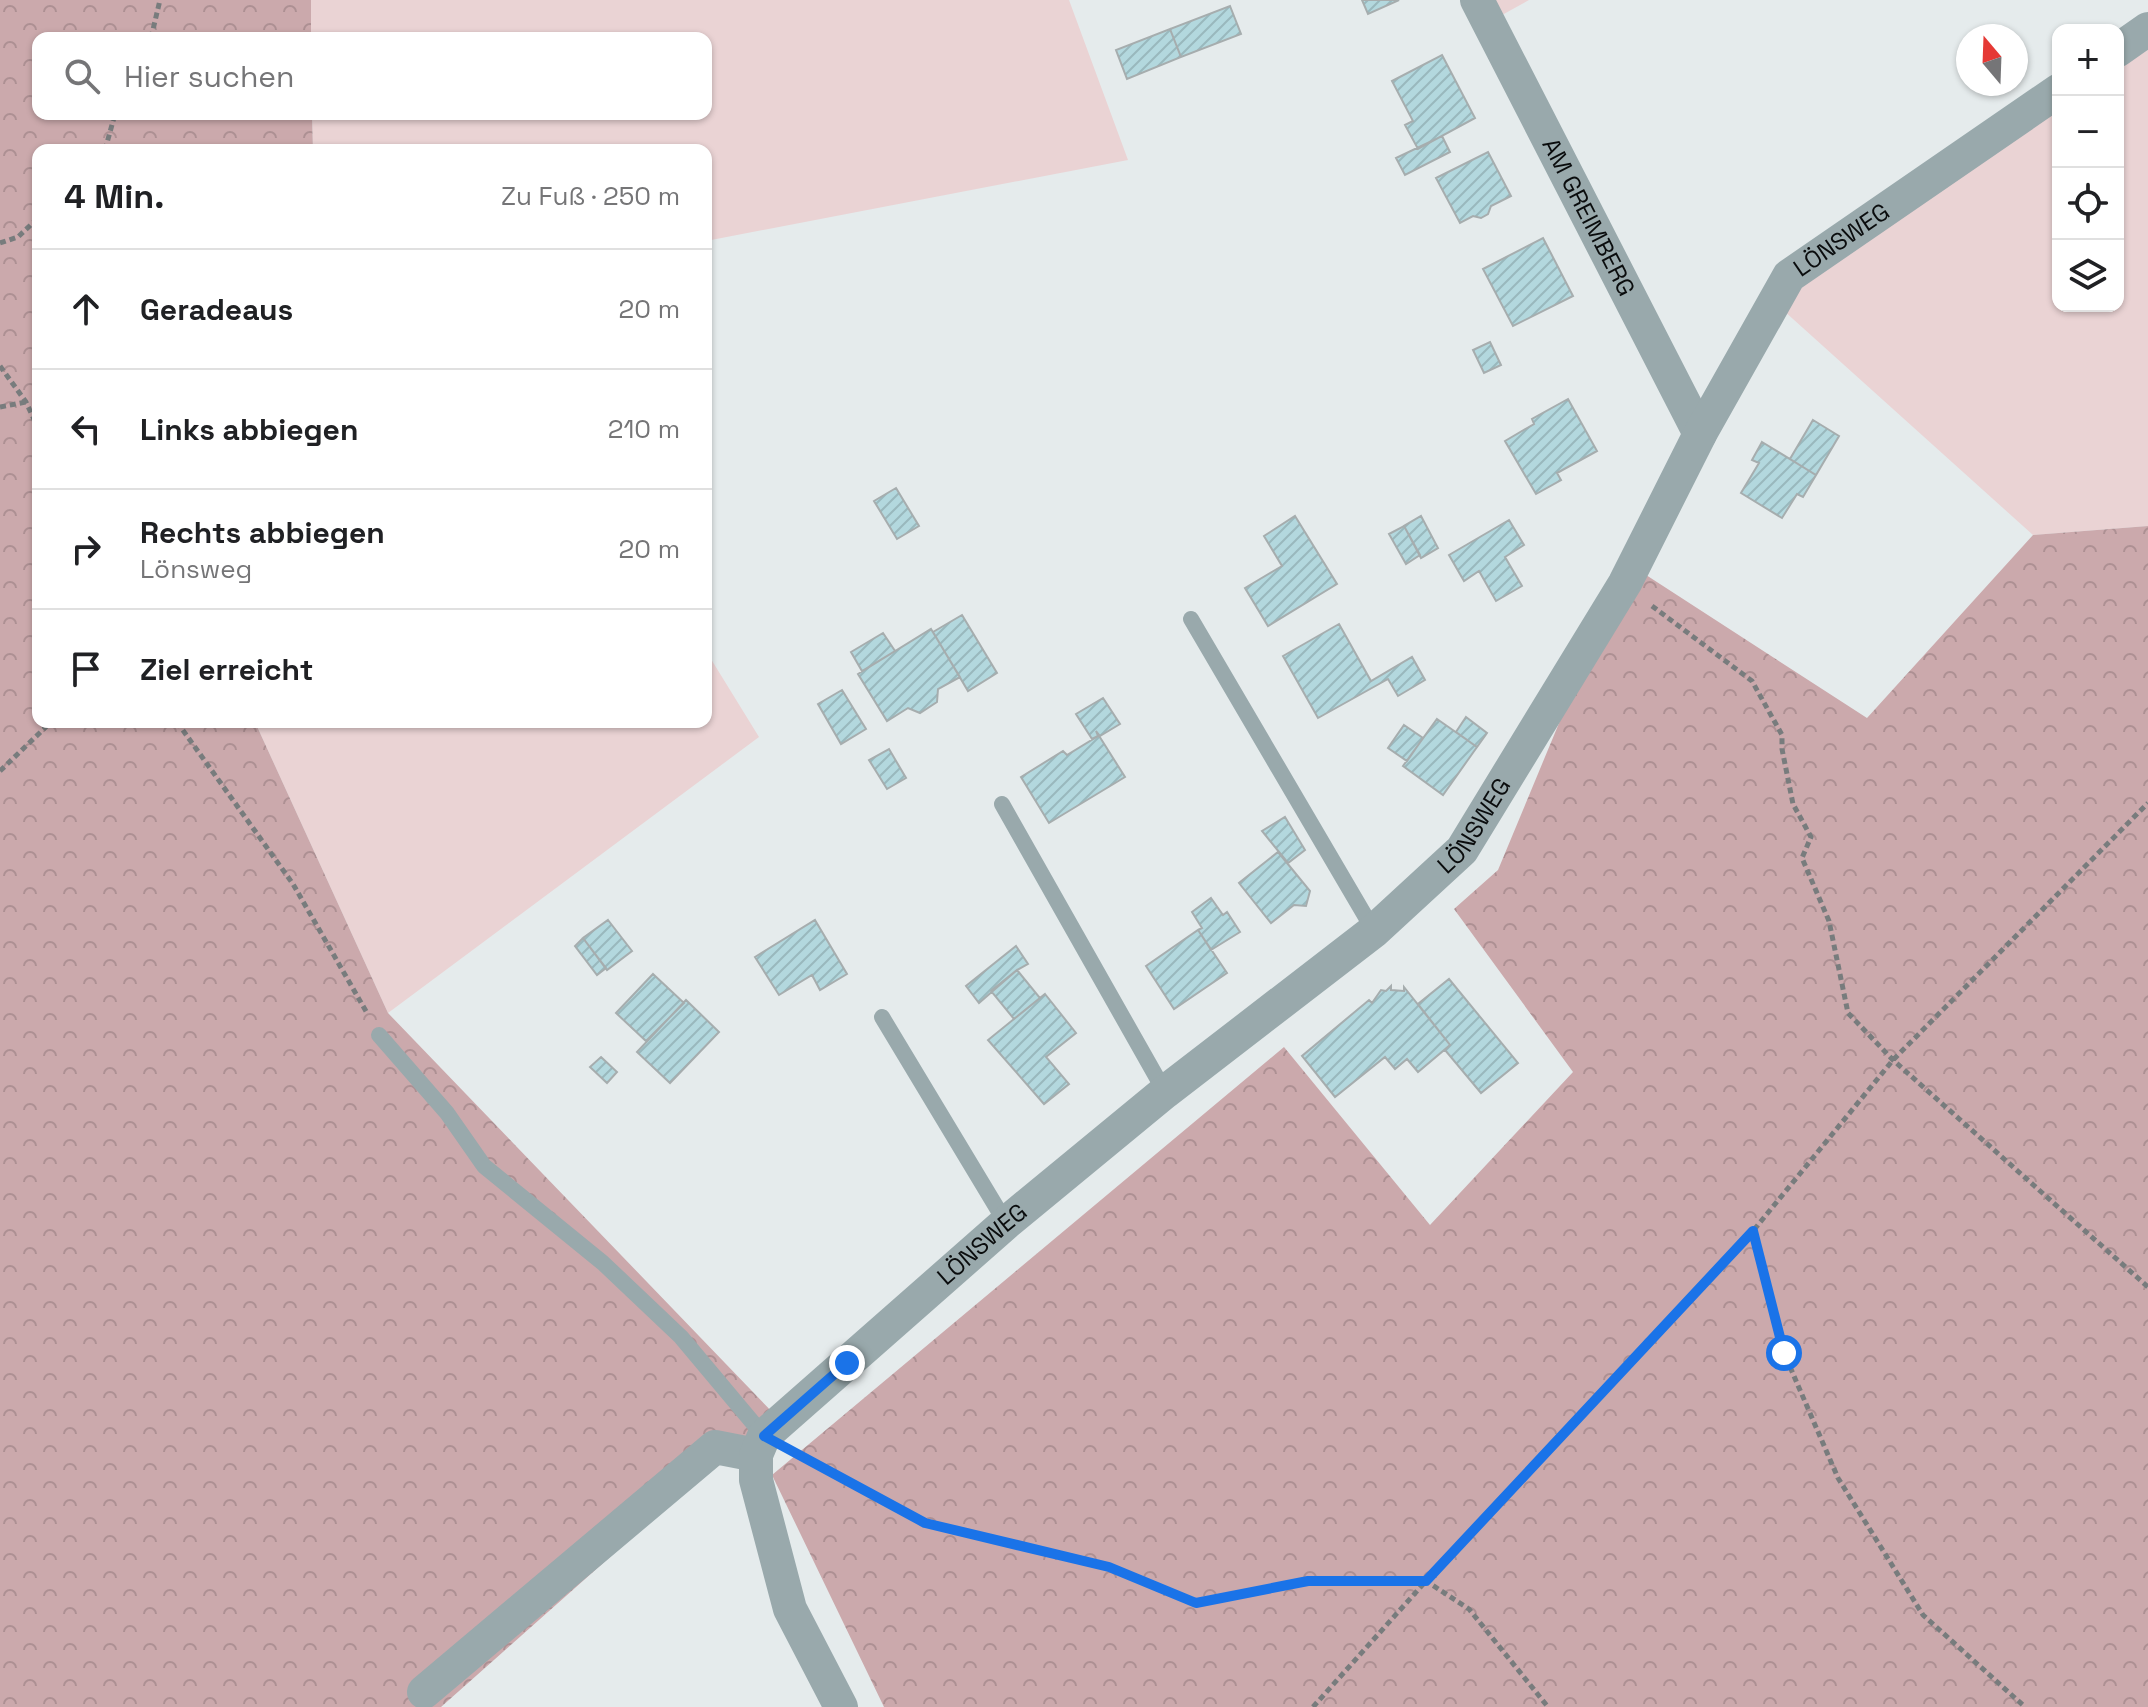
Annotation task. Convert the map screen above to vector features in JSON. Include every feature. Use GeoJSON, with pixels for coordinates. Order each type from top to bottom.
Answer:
{"type":"FeatureCollection","features":[{"type":"Feature","properties":{"kind":"street","name":"AM GREIMBERG"},"geometry":{"type":"LineString","coordinates":[[1477,0],[1700,434]]}},
{"type":"Feature","properties":{"kind":"street"},"geometry":{"type":"LineString","coordinates":[[2124,46],[2148,29]]}},
{"type":"Feature","properties":{"kind":"street","name":"LÖNSWEG"},"geometry":{"type":"LineString","coordinates":[[760,1445],[1006,1223],[1165,1092],[1374,931],[1462,850],[1625,583],[1700,434],[1789,276],[2052,95]]}},
{"type":"Feature","properties":{"kind":"street"},"geometry":{"type":"LineString","coordinates":[[424,1692],[715,1447],[760,1445],[756,1480],[790,1609],[841,1707]]}},
{"type":"Feature","properties":{"kind":"lane"},"geometry":{"type":"LineString","coordinates":[[1191,619],[1374,931]]}},
{"type":"Feature","properties":{"kind":"lane"},"geometry":{"type":"LineString","coordinates":[[1002,804],[1165,1092]]}},
{"type":"Feature","properties":{"kind":"lane"},"geometry":{"type":"LineString","coordinates":[[882,1017],[1006,1223]]}},
{"type":"Feature","properties":{"kind":"lane"},"geometry":{"type":"LineString","coordinates":[[379,1035],[447,1113],[484,1166],[603,1263],[681,1337],[760,1445]]}},
{"type":"Feature","properties":{"kind":"path"},"geometry":{"type":"LineString","coordinates":[[152,32],[160,0]]}},
{"type":"Feature","properties":{"kind":"path"},"geometry":{"type":"LineString","coordinates":[[107,144],[113,120]]}},
{"type":"Feature","properties":{"kind":"path"},"geometry":{"type":"LineString","coordinates":[[0,243],[18,237],[32,224]]}},
{"type":"Feature","properties":{"kind":"path"},"geometry":{"type":"LineString","coordinates":[[0,366],[32,415]]}},
{"type":"Feature","properties":{"kind":"path"},"geometry":{"type":"LineString","coordinates":[[0,407],[26,402]]}},
{"type":"Feature","properties":{"kind":"path"},"geometry":{"type":"LineString","coordinates":[[1646,602],[1752,681],[1782,735],[1793,804],[1811,837],[1802,858],[1829,921],[1848,1013],[1893,1060],[2148,1287]]}},
{"type":"Feature","properties":{"kind":"path"},"geometry":{"type":"LineString","coordinates":[[0,771],[45,728]]}},
{"type":"Feature","properties":{"kind":"path"},"geometry":{"type":"LineString","coordinates":[[181,728],[293,884],[379,1035]]}},
{"type":"Feature","properties":{"kind":"path"},"geometry":{"type":"LineString","coordinates":[[1313,1707],[1426,1581],[1753,1231],[1893,1060],[2148,803]]}},
{"type":"Feature","properties":{"kind":"path"},"geometry":{"type":"LineString","coordinates":[[1753,1231],[1784,1353],[1838,1478],[1923,1615],[2025,1707]]}},
{"type":"Feature","properties":{"kind":"path"},"geometry":{"type":"LineString","coordinates":[[760,1445],[925,1523],[1109,1567],[1196,1603],[1308,1581],[1426,1581],[1469,1609],[1548,1707]]}},
{"type":"Feature","properties":{"kind":"shaded area"},"geometry":{"type":"Polygon","coordinates":[[[311,0],[1069,0],[1128,160],[712,240],[712,144],[313,144],[312,120],[712,120],[712,32],[311,32],[311,0]]]}},
{"type":"Feature","properties":{"kind":"shaded area"},"geometry":{"type":"Polygon","coordinates":[[[1494,0],[1529,0],[1502,15],[1494,0]]]}},
{"type":"Feature","properties":{"kind":"shaded area"},"geometry":{"type":"Polygon","coordinates":[[[2148,38],[2148,526],[2033,535],[1774,302],[2052,101],[2052,312],[2124,312],[2124,53],[2148,38]]]}},
{"type":"Feature","properties":{"kind":"shaded area"},"geometry":{"type":"Polygon","coordinates":[[[712,661],[759,737],[388,1013],[258,728],[712,728],[712,661]]]}},
{"type":"Feature","properties":{"kind":"green space"},"geometry":{"type":"Polygon","coordinates":[[[0,0],[311,0],[311,32],[32,32],[32,120],[312,120],[313,144],[32,144],[32,728],[258,728],[388,1013],[777,1417],[727,1453],[441,1707],[0,1707],[0,0]]]}},
{"type":"Feature","properties":{"kind":"green space"},"geometry":{"type":"Polygon","coordinates":[[[2148,526],[2148,1707],[884,1707],[772,1475],[1284,1047],[1430,1225],[1573,1072],[1454,909],[1498,870],[1626,562],[1867,718],[2033,535],[2148,526]]]}},
{"type":"Feature","properties":{"kind":"building"},"geometry":{"type":"Polygon","coordinates":[[[1362,0],[1399,0],[1368,14],[1362,0]]]}},
{"type":"Feature","properties":{"kind":"building"},"geometry":{"type":"Polygon","coordinates":[[[1230,6],[1241,34],[1181,57],[1170,29],[1230,6]]]}},
{"type":"Feature","properties":{"kind":"building"},"geometry":{"type":"Polygon","coordinates":[[[1170,29],[1181,57],[1127,79],[1116,50],[1170,29]]]}},
{"type":"Feature","properties":{"kind":"building"},"geometry":{"type":"Polygon","coordinates":[[[1442,55],[1475,118],[1418,149],[1405,125],[1413,121],[1392,81],[1442,55]]]}},
{"type":"Feature","properties":{"kind":"building"},"geometry":{"type":"Polygon","coordinates":[[[1442,136],[1450,152],[1405,175],[1396,158],[1442,136]]]}},
{"type":"Feature","properties":{"kind":"building"},"geometry":{"type":"Polygon","coordinates":[[[1488,152],[1511,196],[1491,206],[1488,214],[1481,218],[1473,216],[1460,223],[1436,178],[1488,152]]]}},
{"type":"Feature","properties":{"kind":"building"},"geometry":{"type":"Polygon","coordinates":[[[1543,238],[1573,296],[1513,326],[1483,269],[1543,238]]]}},
{"type":"Feature","properties":{"kind":"building"},"geometry":{"type":"Polygon","coordinates":[[[1490,342],[1501,365],[1484,373],[1473,350],[1490,342]]]}},
{"type":"Feature","properties":{"kind":"building"},"geometry":{"type":"Polygon","coordinates":[[[1568,399],[1597,451],[1557,473],[1561,480],[1536,494],[1505,441],[1534,424],[1532,419],[1568,399]]]}},
{"type":"Feature","properties":{"kind":"building"},"geometry":{"type":"Polygon","coordinates":[[[1813,420],[1839,436],[1816,475],[1790,459],[1813,420]]]}},
{"type":"Feature","properties":{"kind":"building"},"geometry":{"type":"Polygon","coordinates":[[[1762,442],[1816,475],[1803,497],[1797,494],[1782,518],[1741,493],[1759,463],[1752,460],[1762,442]]]}},
{"type":"Feature","properties":{"kind":"building"},"geometry":{"type":"Polygon","coordinates":[[[896,488],[919,526],[897,539],[874,501],[896,488]]]}},
{"type":"Feature","properties":{"kind":"building"},"geometry":{"type":"Polygon","coordinates":[[[1295,516],[1337,584],[1268,626],[1245,588],[1282,566],[1264,536],[1295,516]]]}},
{"type":"Feature","properties":{"kind":"building"},"geometry":{"type":"Polygon","coordinates":[[[1421,516],[1438,548],[1421,558],[1404,526],[1421,516]]]}},
{"type":"Feature","properties":{"kind":"building"},"geometry":{"type":"Polygon","coordinates":[[[1509,520],[1524,545],[1505,557],[1522,586],[1496,601],[1479,571],[1464,581],[1449,555],[1509,520]]]}},
{"type":"Feature","properties":{"kind":"building"},"geometry":{"type":"Polygon","coordinates":[[[1404,526],[1420,555],[1406,564],[1389,534],[1404,526]]]}},
{"type":"Feature","properties":{"kind":"building"},"geometry":{"type":"Polygon","coordinates":[[[962,615],[997,673],[968,691],[933,632],[962,615]]]}},
{"type":"Feature","properties":{"kind":"building"},"geometry":{"type":"Polygon","coordinates":[[[1339,624],[1371,681],[1412,657],[1425,680],[1398,696],[1388,679],[1318,718],[1283,656],[1339,624]]]}},
{"type":"Feature","properties":{"kind":"building"},"geometry":{"type":"Polygon","coordinates":[[[931,629],[960,677],[938,689],[937,702],[920,713],[908,708],[887,721],[858,674],[931,629]]]}},
{"type":"Feature","properties":{"kind":"building"},"geometry":{"type":"Polygon","coordinates":[[[883,633],[895,651],[862,671],[851,652],[883,633]]]}},
{"type":"Feature","properties":{"kind":"building"},"geometry":{"type":"Polygon","coordinates":[[[842,690],[866,729],[841,744],[818,704],[842,690]]]}},
{"type":"Feature","properties":{"kind":"building"},"geometry":{"type":"Polygon","coordinates":[[[1103,698],[1120,724],[1100,736],[1096,731],[1098,736],[1092,739],[1076,714],[1103,698]]]}},
{"type":"Feature","properties":{"kind":"building"},"geometry":{"type":"Polygon","coordinates":[[[1466,717],[1487,733],[1477,747],[1456,732],[1466,717]]]}},
{"type":"Feature","properties":{"kind":"building"},"geometry":{"type":"Polygon","coordinates":[[[1437,719],[1477,747],[1443,795],[1403,766],[1437,719]]]}},
{"type":"Feature","properties":{"kind":"building"},"geometry":{"type":"Polygon","coordinates":[[[1404,725],[1423,738],[1407,761],[1388,748],[1404,725]]]}},
{"type":"Feature","properties":{"kind":"building"},"geometry":{"type":"Polygon","coordinates":[[[1096,731],[1125,777],[1049,823],[1021,777],[1063,751],[1067,755],[1098,736],[1096,731]]]}},
{"type":"Feature","properties":{"kind":"building"},"geometry":{"type":"Polygon","coordinates":[[[889,749],[906,778],[887,789],[869,760],[889,749]]]}},
{"type":"Feature","properties":{"kind":"building"},"geometry":{"type":"Polygon","coordinates":[[[1285,817],[1305,850],[1288,863],[1262,831],[1285,817]]]}},
{"type":"Feature","properties":{"kind":"building"},"geometry":{"type":"Polygon","coordinates":[[[1278,852],[1310,891],[1306,906],[1294,905],[1271,923],[1239,883],[1278,852]]]}},
{"type":"Feature","properties":{"kind":"building"},"geometry":{"type":"Polygon","coordinates":[[[1211,898],[1223,915],[1227,912],[1240,932],[1211,950],[1198,930],[1202,928],[1192,912],[1211,898]]]}},
{"type":"Feature","properties":{"kind":"building"},"geometry":{"type":"Polygon","coordinates":[[[608,920],[632,951],[607,970],[583,938],[608,920]]]}},
{"type":"Feature","properties":{"kind":"building"},"geometry":{"type":"Polygon","coordinates":[[[815,920],[847,974],[820,990],[812,975],[779,995],[755,957],[815,920]]]}},
{"type":"Feature","properties":{"kind":"building"},"geometry":{"type":"Polygon","coordinates":[[[1198,930],[1227,973],[1174,1009],[1146,966],[1198,930]]]}},
{"type":"Feature","properties":{"kind":"building"},"geometry":{"type":"Polygon","coordinates":[[[583,938],[606,968],[597,975],[575,946],[583,938]]]}},
{"type":"Feature","properties":{"kind":"building"},"geometry":{"type":"Polygon","coordinates":[[[1016,946],[1028,964],[979,1003],[966,986],[1016,946]]]}},
{"type":"Feature","properties":{"kind":"building"},"geometry":{"type":"Polygon","coordinates":[[[1017,970],[1040,998],[1014,1019],[991,991],[1017,970]]]}},
{"type":"Feature","properties":{"kind":"building"},"geometry":{"type":"Polygon","coordinates":[[[653,974],[684,1003],[646,1041],[616,1013],[653,974]]]}},
{"type":"Feature","properties":{"kind":"building"},"geometry":{"type":"Polygon","coordinates":[[[1449,979],[1518,1063],[1481,1093],[1445,1050],[1450,1045],[1418,1004],[1449,979]]]}},
{"type":"Feature","properties":{"kind":"building"},"geometry":{"type":"Polygon","coordinates":[[[1391,986],[1391,990],[1404,991],[1404,987],[1450,1045],[1418,1072],[1407,1059],[1395,1069],[1385,1057],[1335,1097],[1302,1056],[1369,1000],[1372,1003],[1381,990],[1386,991],[1391,986]]]}},
{"type":"Feature","properties":{"kind":"building"},"geometry":{"type":"Polygon","coordinates":[[[1045,994],[1076,1033],[1046,1057],[1069,1084],[1044,1104],[988,1040],[1045,994]]]}},
{"type":"Feature","properties":{"kind":"building"},"geometry":{"type":"Polygon","coordinates":[[[686,1000],[719,1032],[670,1083],[637,1052],[686,1000]]]}},
{"type":"Feature","properties":{"kind":"building"},"geometry":{"type":"Polygon","coordinates":[[[601,1057],[617,1072],[607,1083],[590,1067],[601,1057]]]}},
{"type":"Feature","properties":{"kind":"route"},"geometry":{"type":"LineString","coordinates":[[847,1363],[764,1436],[925,1523],[1109,1567],[1196,1603],[1308,1581],[1426,1581],[1753,1231],[1784,1353]]}}]}
